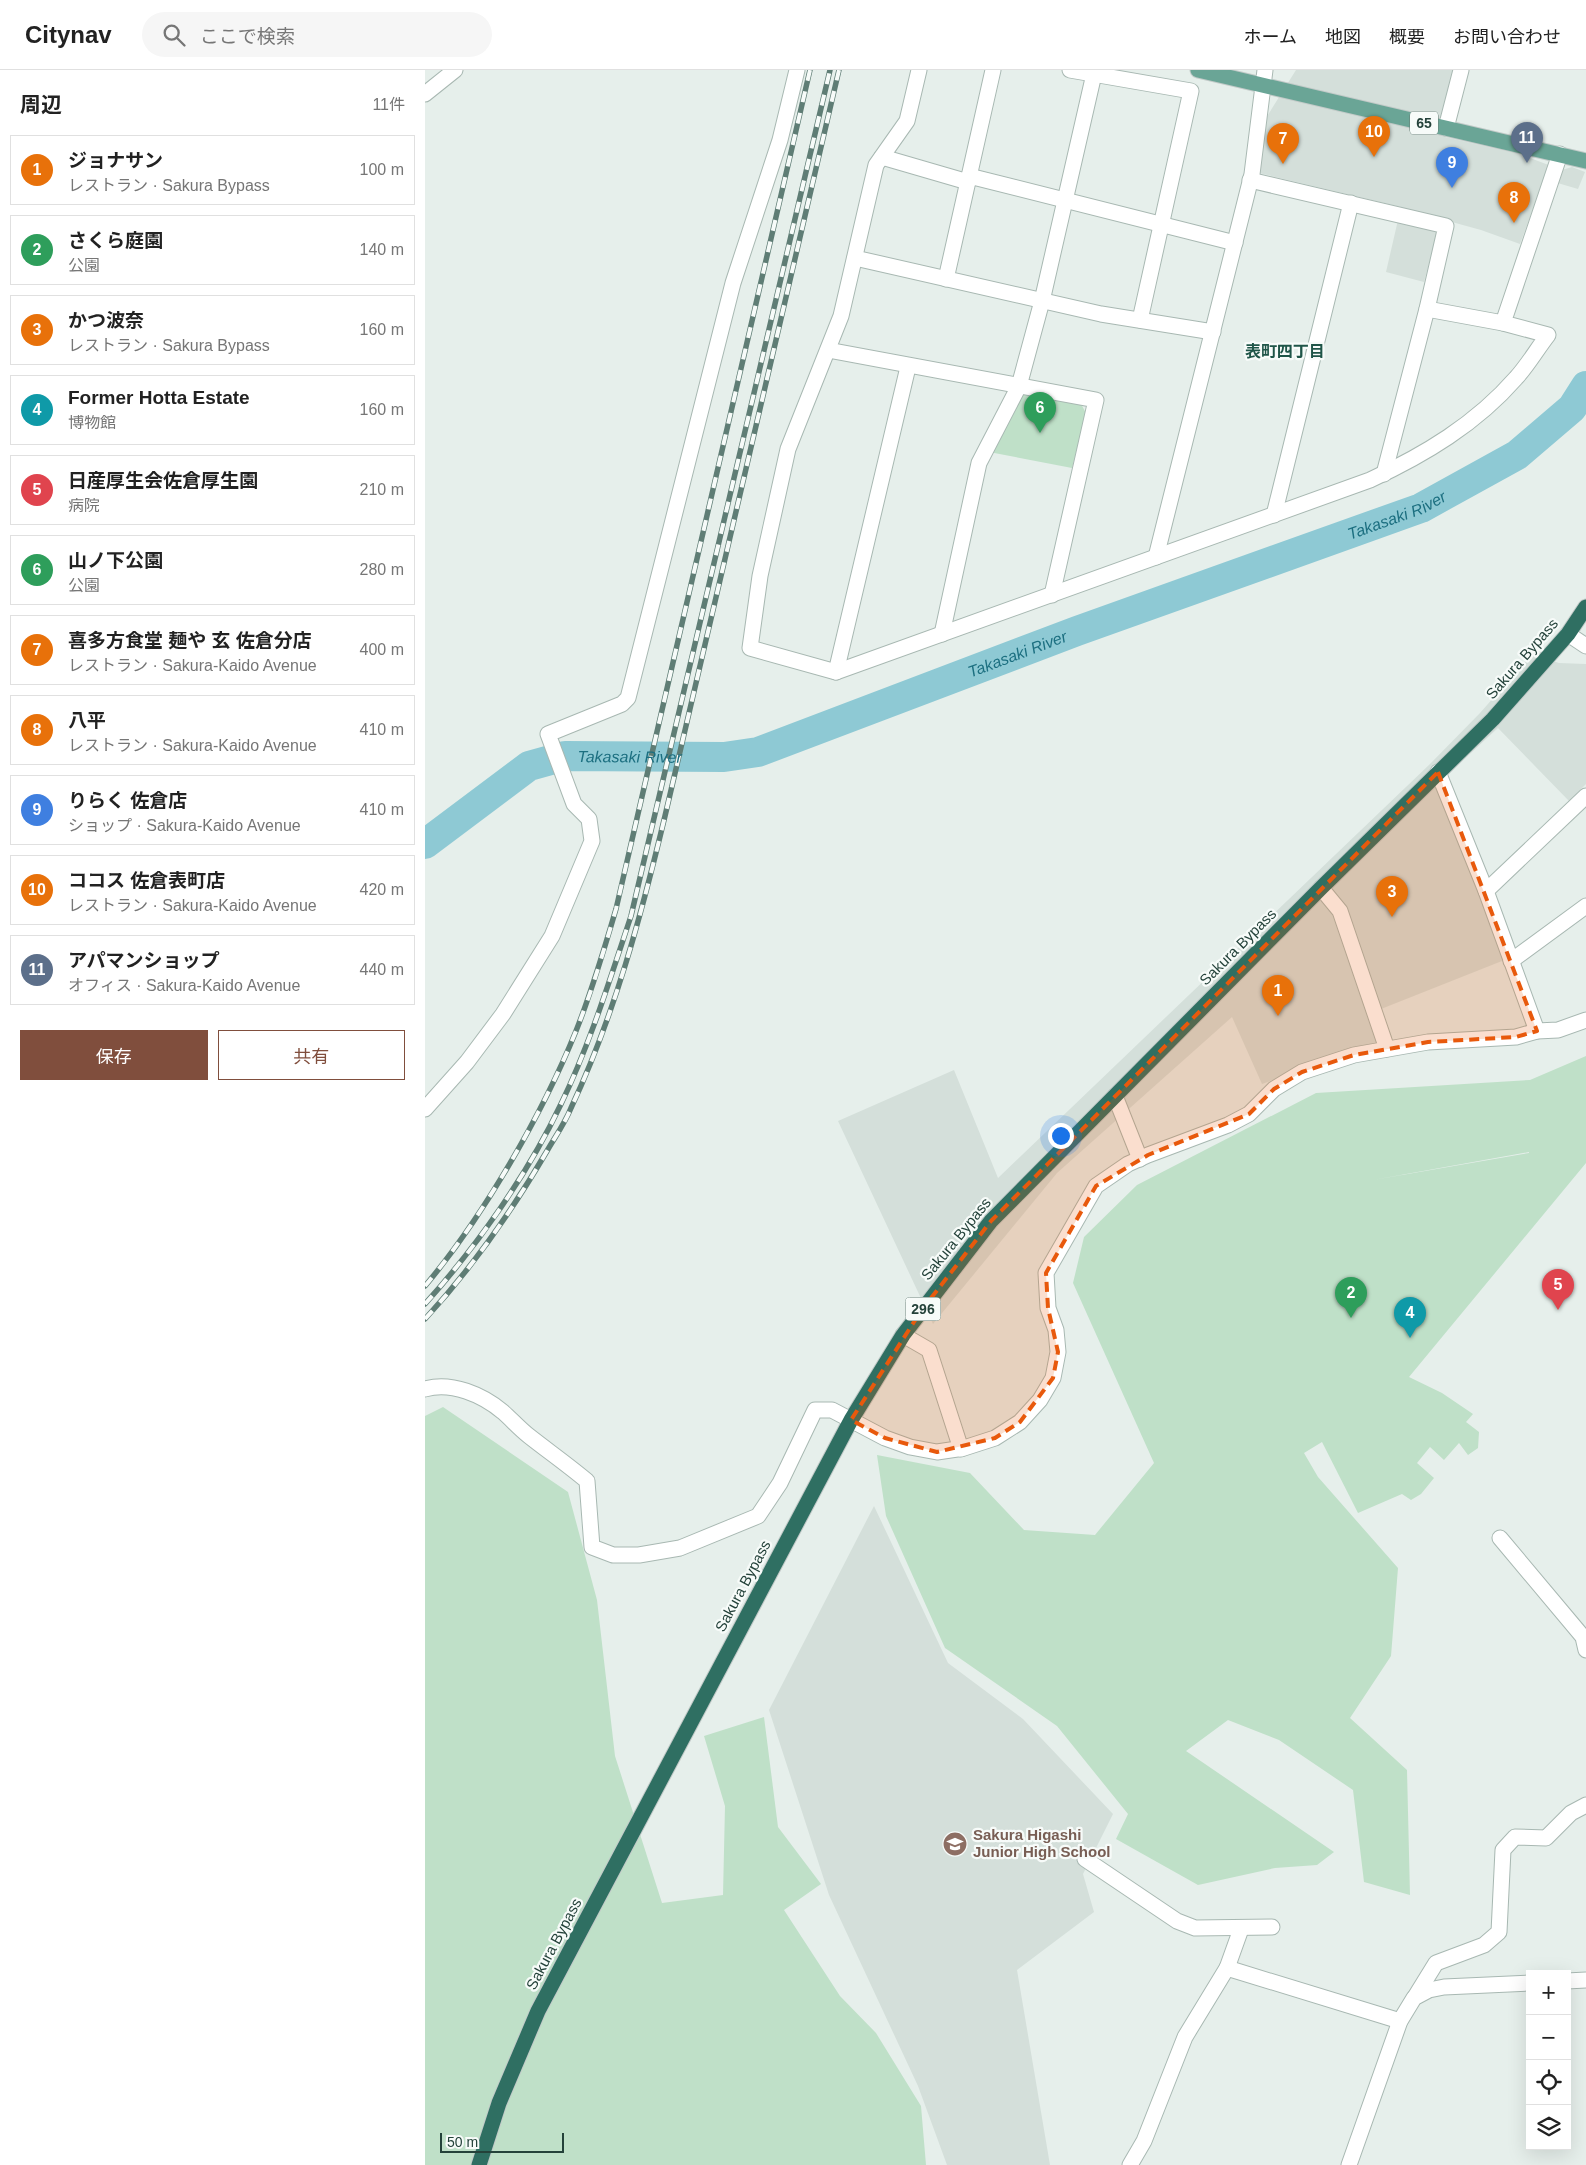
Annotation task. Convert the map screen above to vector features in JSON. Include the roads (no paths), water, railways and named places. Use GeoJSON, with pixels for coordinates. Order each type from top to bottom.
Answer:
{"type":"FeatureCollection","features":[{"type":"Feature","properties":{"kind":"highway","name":"Sakura Bypass"},"geometry":{"type":"LineString","coordinates":[[479,2165],[499,2103],[538,2011],[851,1420],[903,1335],[991,1221],[1321,888],[1493,719],[1568,634],[1586,607]]}},
{"type":"Feature","properties":{"kind":"main road","name":"65"},"geometry":{"type":"LineString","coordinates":[[1198,70],[1586,161]]}},
{"type":"Feature","properties":{"kind":"street"},"geometry":{"type":"LineString","coordinates":[[425,94],[455,70]]}},
{"type":"Feature","properties":{"kind":"street"},"geometry":{"type":"LineString","coordinates":[[425,1109],[467,1062],[503,1014],[552,936],[592,841],[589,819],[574,804],[548,734],[622,704],[628,698],[733,283],[780,140],[797,70]]}},
{"type":"Feature","properties":{"kind":"street"},"geometry":{"type":"LineString","coordinates":[[919,70],[907,121],[876,165],[841,316],[788,449],[760,576],[750,648],[836,672],[1274,515],[1384,474],[1412,461],[1465,426],[1516,379],[1548,335],[1503,323],[1427,309]]}},
{"type":"Feature","properties":{"kind":"street"},"geometry":{"type":"LineString","coordinates":[[946,279],[993,70]]}},
{"type":"Feature","properties":{"kind":"street"},"geometry":{"type":"LineString","coordinates":[[1070,70],[1191,91],[1140,320]]}},
{"type":"Feature","properties":{"kind":"street"},"geometry":{"type":"LineString","coordinates":[[1156,557],[1250,180],[1265,70]]}},
{"type":"Feature","properties":{"kind":"street"},"geometry":{"type":"LineString","coordinates":[[1446,128],[1461,70]]}},
{"type":"Feature","properties":{"kind":"street"},"geometry":{"type":"LineString","coordinates":[[942,634],[979,463],[1019,386],[1042,301],[1094,74]]}},
{"type":"Feature","properties":{"kind":"street"},"geometry":{"type":"LineString","coordinates":[[1503,323],[1560,154]]}},
{"type":"Feature","properties":{"kind":"street"},"geometry":{"type":"LineString","coordinates":[[882,157],[1235,242]]}},
{"type":"Feature","properties":{"kind":"street"},"geometry":{"type":"LineString","coordinates":[[1250,180],[1351,202],[1446,226],[1427,309],[1384,474]]}},
{"type":"Feature","properties":{"kind":"street"},"geometry":{"type":"LineString","coordinates":[[1274,515],[1351,202]]}},
{"type":"Feature","properties":{"kind":"street"},"geometry":{"type":"LineString","coordinates":[[855,258],[1042,301],[1213,332]]}},
{"type":"Feature","properties":{"kind":"street"},"geometry":{"type":"LineString","coordinates":[[827,350],[908,367],[1096,400],[1052,594]]}},
{"type":"Feature","properties":{"kind":"street"},"geometry":{"type":"LineString","coordinates":[[836,672],[908,367]]}},
{"type":"Feature","properties":{"kind":"street"},"geometry":{"type":"LineString","coordinates":[[1568,634],[1586,646]]}},
{"type":"Feature","properties":{"kind":"street"},"geometry":{"type":"LineString","coordinates":[[1438,772],[1486,891],[1537,1031]]}},
{"type":"Feature","properties":{"kind":"street"},"geometry":{"type":"LineString","coordinates":[[1486,891],[1586,796]]}},
{"type":"Feature","properties":{"kind":"street"},"geometry":{"type":"LineString","coordinates":[[1321,888],[1340,911],[1387,1049]]}},
{"type":"Feature","properties":{"kind":"street"},"geometry":{"type":"LineString","coordinates":[[1511,960],[1586,906]]}},
{"type":"Feature","properties":{"kind":"street"},"geometry":{"type":"LineString","coordinates":[[425,1389],[436,1386],[471,1392],[502,1411],[528,1435],[558,1456],[587,1481],[593,1547],[613,1555],[639,1556],[680,1548],[758,1516],[780,1483],[815,1410],[832,1410],[885,1438],[910,1447],[937,1452],[961,1449],[995,1438],[1020,1422],[1040,1400],[1053,1378],[1058,1352],[1056,1330],[1048,1308],[1046,1273],[1096,1186],[1139,1159],[1228,1126],[1249,1114],[1274,1090],[1302,1072],[1354,1055],[1428,1042],[1516,1037],[1537,1031],[1557,1030],[1586,1020]]}},
{"type":"Feature","properties":{"kind":"street"},"geometry":{"type":"LineString","coordinates":[[1115,1096],[1139,1159]]}},
{"type":"Feature","properties":{"kind":"street"},"geometry":{"type":"LineString","coordinates":[[903,1335],[929,1350],[961,1449]]}},
{"type":"Feature","properties":{"kind":"street"},"geometry":{"type":"LineString","coordinates":[[1501,1538],[1583,1637],[1586,1650]]}},
{"type":"Feature","properties":{"kind":"street"},"geometry":{"type":"LineString","coordinates":[[1349,2165],[1400,2021],[1436,1963],[1484,1945],[1499,1932],[1503,1850],[1515,1837],[1547,1838],[1571,1813],[1586,1805]]}},
{"type":"Feature","properties":{"kind":"street"},"geometry":{"type":"LineString","coordinates":[[1085,1859],[1177,1921],[1195,1928],[1241,1929],[1272,1927]]}},
{"type":"Feature","properties":{"kind":"street"},"geometry":{"type":"LineString","coordinates":[[1130,2165],[1144,2141],[1185,2037],[1227,1968],[1241,1929]]}},
{"type":"Feature","properties":{"kind":"street"},"geometry":{"type":"LineString","coordinates":[[1227,1968],[1400,2021]]}},
{"type":"Feature","properties":{"kind":"street"},"geometry":{"type":"LineString","coordinates":[[1571,1981],[1586,1980]]}},
{"type":"Feature","properties":{"kind":"street"},"geometry":{"type":"LineString","coordinates":[[1414,1998],[1429,1990],[1444,1988],[1526,1983]]}},
{"type":"Feature","properties":{"kind":"waterway","name":"Takasaki River"},"geometry":{"type":"LineString","coordinates":[[425,844],[529,766],[565,756],[724,757],[758,752],[1077,631],[1421,508],[1517,455],[1572,408],[1586,386]]}},
{"type":"Feature","properties":{"kind":"railway"},"geometry":{"type":"LineString","coordinates":[[425,1286],[468,1229],[529,1130],[576,1031],[597,970],[616,909],[810,70]]}},
{"type":"Feature","properties":{"kind":"railway"},"geometry":{"type":"LineString","coordinates":[[425,1304],[482,1234],[517,1183],[548,1130],[590,1035],[631,916],[830,70]]}},
{"type":"Feature","properties":{"kind":"railway"},"geometry":{"type":"LineString","coordinates":[[425,1319],[459,1280],[491,1238],[560,1130],[587,1073],[614,1001],[636,928],[665,816],[839,70]]}},
{"type":"Feature","properties":{"kind":"place","name":"ココス 佐倉表町店"},"geometry":{"type":"Point","coordinates":[1374,157]}},
{"type":"Feature","properties":{"kind":"place","name":"アパマンショップ"},"geometry":{"type":"Point","coordinates":[1527,163]}},
{"type":"Feature","properties":{"kind":"place","name":"喜多方食堂 麺や 玄 佐倉分店"},"geometry":{"type":"Point","coordinates":[1283,164]}},
{"type":"Feature","properties":{"kind":"place","name":"りらく 佐倉店"},"geometry":{"type":"Point","coordinates":[1452,188]}},
{"type":"Feature","properties":{"kind":"place","name":"八平"},"geometry":{"type":"Point","coordinates":[1514,223]}},
{"type":"Feature","properties":{"kind":"place","name":"山ノ下公園"},"geometry":{"type":"Point","coordinates":[1040,433]}},
{"type":"Feature","properties":{"kind":"place","name":"かつ波奈"},"geometry":{"type":"Point","coordinates":[1392,917]}},
{"type":"Feature","properties":{"kind":"place","name":"ジョナサン"},"geometry":{"type":"Point","coordinates":[1278,1016]}},
{"type":"Feature","properties":{"kind":"place","name":"日産厚生会佐倉厚生園"},"geometry":{"type":"Point","coordinates":[1558,1310]}},
{"type":"Feature","properties":{"kind":"place","name":"さくら庭園"},"geometry":{"type":"Point","coordinates":[1351,1318]}},
{"type":"Feature","properties":{"kind":"place","name":"Former Hotta Estate"},"geometry":{"type":"Point","coordinates":[1410,1338]}},
{"type":"Feature","properties":{"kind":"place","name":"Sakura Higashi Junior High School"},"geometry":{"type":"Point","coordinates":[955,1844]}},
{"type":"Feature","properties":{"kind":"district","name":"表町四丁目"},"geometry":{"type":"Point","coordinates":[1285,351]}}]}
